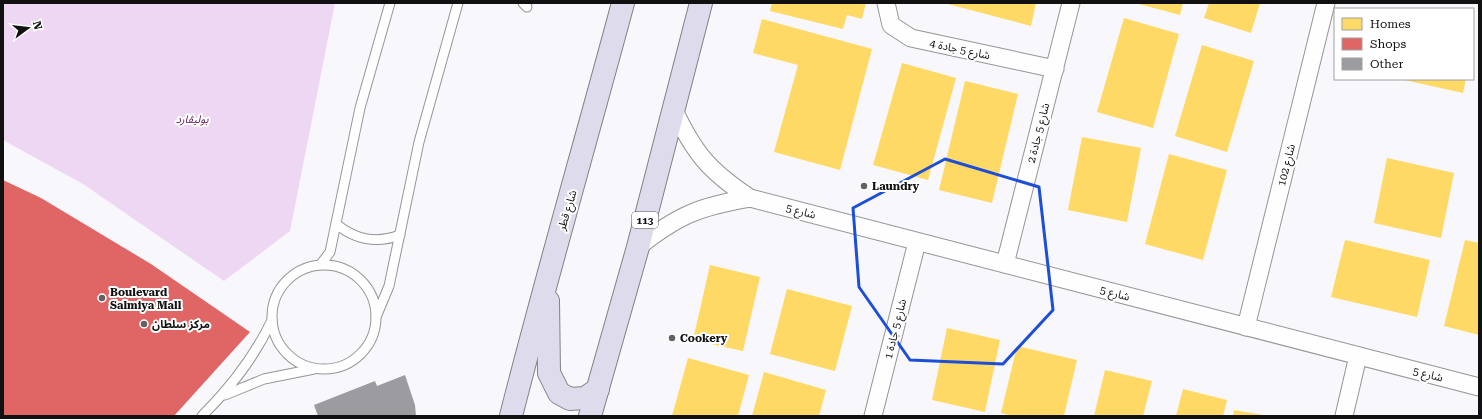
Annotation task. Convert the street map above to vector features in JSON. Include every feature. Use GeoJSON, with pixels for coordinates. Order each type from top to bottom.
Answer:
{"type":"FeatureCollection","features":[{"type":"Feature","properties":{"kind":"main road","name":"شارع قطر"},"geometry":{"type":"LineString","coordinates":[[511,416],[548,271],[575,181],[623,3]]}},
{"type":"Feature","properties":{"kind":"main road","name":"113"},"geometry":{"type":"LineString","coordinates":[[590,416],[638,247],[701,3]]}},
{"type":"Feature","properties":{"kind":"main road"},"geometry":{"type":"LineString","coordinates":[[548,271],[549,373],[558,393],[570,399],[585,398],[598,389]]}},
{"type":"Feature","properties":{"kind":"street","name":"شارع 5 جادة 4"},"geometry":{"type":"LineString","coordinates":[[886,3],[891,25],[911,38],[1054,69]]}},
{"type":"Feature","properties":{"kind":"street","name":"شارع 5 جادة 2"},"geometry":{"type":"LineString","coordinates":[[1005,264],[1072,3]]}},
{"type":"Feature","properties":{"kind":"street","name":"شارع 102"},"geometry":{"type":"LineString","coordinates":[[1246,327],[1326,3]]}},
{"type":"Feature","properties":{"kind":"street","name":"شارع 5"},"geometry":{"type":"LineString","coordinates":[[673,108],[686,136],[703,160],[725,182],[750,198],[1479,388]]}},
{"type":"Feature","properties":{"kind":"street","name":"شارع 5"},"geometry":{"type":"LineString","coordinates":[[638,247],[662,227],[690,213],[719,203],[750,198]]}},
{"type":"Feature","properties":{"kind":"street","name":"شارع 5 جادة 1"},"geometry":{"type":"LineString","coordinates":[[873,416],[917,242]]}},
{"type":"Feature","properties":{"kind":"street"},"geometry":{"type":"LineString","coordinates":[[1344,416],[1358,356]]}},
{"type":"Feature","properties":{"kind":"lane"},"geometry":{"type":"LineString","coordinates":[[321,264],[330,252],[360,108],[390,3]]}},
{"type":"Feature","properties":{"kind":"lane"},"geometry":{"type":"LineString","coordinates":[[220,397],[264,379],[316,368],[334,368],[350,361],[364,350],[372,335],[376,317],[389,286],[420,142],[458,3]]}},
{"type":"Feature","properties":{"kind":"lane"},"geometry":{"type":"LineString","coordinates":[[336,224],[345,231],[366,240],[389,239],[400,235]]}},
{"type":"Feature","properties":{"kind":"lane"},"geometry":{"type":"LineString","coordinates":[[316,368],[300,363],[286,352],[276,338],[272,320],[273,304],[280,289],[287,280],[305,268],[321,264],[338,266],[348,271],[365,285],[373,300],[376,317]]}},
{"type":"Feature","properties":{"kind":"lane"},"geometry":{"type":"LineString","coordinates":[[202,416],[250,361],[272,320]]}},
{"type":"Feature","properties":{"kind":"highlighted area"},"geometry":{"type":"Polygon","coordinates":[[[945,159],[1039,187],[1053,310],[1003,364],[910,360],[859,287],[853,208],[945,159]]]}},
{"type":"Feature","properties":{"kind":"green space","name":"بوليڤارد"},"geometry":{"type":"Polygon","coordinates":[[[3,3],[335,3],[290,231],[224,281],[83,184],[3,140],[3,3]]]}},
{"type":"Feature","properties":{"kind":"building: Homes"},"geometry":{"type":"Polygon","coordinates":[[[772,3],[866,3],[862,19],[847,15],[843,29],[770,11],[772,3]]]}},
{"type":"Feature","properties":{"kind":"building: Homes"},"geometry":{"type":"Polygon","coordinates":[[[944,3],[1036,3],[1031,26],[944,3]]]}},
{"type":"Feature","properties":{"kind":"building: Homes"},"geometry":{"type":"Polygon","coordinates":[[[1135,3],[1183,3],[1180,15],[1135,3]]]}},
{"type":"Feature","properties":{"kind":"building: Homes"},"geometry":{"type":"Polygon","coordinates":[[[1209,3],[1260,3],[1251,33],[1204,18],[1209,3]]]}},
{"type":"Feature","properties":{"kind":"building: Homes"},"geometry":{"type":"Polygon","coordinates":[[[1124,18],[1179,34],[1153,128],[1097,112],[1124,18]]]}},
{"type":"Feature","properties":{"kind":"building: Homes"},"geometry":{"type":"Polygon","coordinates":[[[762,19],[872,49],[840,170],[774,152],[798,65],[753,53],[762,19]]]}},
{"type":"Feature","properties":{"kind":"building: Homes"},"geometry":{"type":"Polygon","coordinates":[[[1202,45],[1254,61],[1227,152],[1175,136],[1202,45]]]}},
{"type":"Feature","properties":{"kind":"building: Homes"},"geometry":{"type":"Polygon","coordinates":[[[902,63],[956,78],[928,180],[873,165],[902,63]]]}},
{"type":"Feature","properties":{"kind":"building: Homes"},"geometry":{"type":"Polygon","coordinates":[[[1404,80],[1466,80],[1463,93],[1404,80]]]}},
{"type":"Feature","properties":{"kind":"building: Homes"},"geometry":{"type":"Polygon","coordinates":[[[965,81],[1018,94],[992,203],[939,190],[965,81]]]}},
{"type":"Feature","properties":{"kind":"building: Homes"},"geometry":{"type":"Polygon","coordinates":[[[1082,137],[1141,148],[1127,222],[1068,210],[1082,137]]]}},
{"type":"Feature","properties":{"kind":"building: Homes"},"geometry":{"type":"Polygon","coordinates":[[[1169,154],[1227,170],[1203,260],[1145,244],[1169,154]]]}},
{"type":"Feature","properties":{"kind":"building: Homes"},"geometry":{"type":"Polygon","coordinates":[[[1387,158],[1454,173],[1441,238],[1374,223],[1387,158]]]}},
{"type":"Feature","properties":{"kind":"building: Homes"},"geometry":{"type":"Polygon","coordinates":[[[1345,240],[1430,260],[1417,317],[1331,297],[1345,240]]]}},
{"type":"Feature","properties":{"kind":"building: Homes"},"geometry":{"type":"Polygon","coordinates":[[[1465,240],[1479,243],[1479,335],[1444,326],[1465,240]]]}},
{"type":"Feature","properties":{"kind":"building: Homes"},"geometry":{"type":"Polygon","coordinates":[[[710,265],[760,277],[743,351],[693,340],[710,265]]]}},
{"type":"Feature","properties":{"kind":"building: Homes"},"geometry":{"type":"Polygon","coordinates":[[[787,289],[852,306],[835,371],[770,354],[787,289]]]}},
{"type":"Feature","properties":{"kind":"building: Homes"},"geometry":{"type":"Polygon","coordinates":[[[947,328],[1000,340],[985,412],[932,400],[947,328]]]}},
{"type":"Feature","properties":{"kind":"building: Homes"},"geometry":{"type":"Polygon","coordinates":[[[1017,346],[1077,360],[1064,416],[1013,416],[1001,413],[1017,346]]]}},
{"type":"Feature","properties":{"kind":"building: Homes"},"geometry":{"type":"Polygon","coordinates":[[[688,358],[749,375],[738,416],[672,416],[688,358]]]}},
{"type":"Feature","properties":{"kind":"building: Homes"},"geometry":{"type":"Polygon","coordinates":[[[1105,370],[1152,381],[1143,416],[1094,416],[1105,370]]]}},
{"type":"Feature","properties":{"kind":"building: Homes"},"geometry":{"type":"Polygon","coordinates":[[[764,372],[826,390],[819,416],[752,416],[764,372]]]}},
{"type":"Feature","properties":{"kind":"building: Homes"},"geometry":{"type":"Polygon","coordinates":[[[1183,389],[1227,400],[1223,416],[1176,416],[1183,389]]]}},
{"type":"Feature","properties":{"kind":"building: Homes"},"geometry":{"type":"Polygon","coordinates":[[[1234,410],[1263,415],[1263,416],[1233,416],[1234,410]]]}},
{"type":"Feature","properties":{"kind":"building: Shops","name":"Boulevard Salmiya Mall"},"geometry":{"type":"Polygon","coordinates":[[[3,180],[41,198],[151,264],[250,332],[174,416],[3,416],[3,180]]]}},
{"type":"Feature","properties":{"kind":"building: Other"},"geometry":{"type":"Polygon","coordinates":[[[405,375],[415,405],[416,416],[318,416],[314,405],[375,381],[377,386],[405,375]]]}},
{"type":"Feature","properties":{"kind":"place","name":"Laundry"},"geometry":{"type":"Point","coordinates":[864,186]}},
{"type":"Feature","properties":{"kind":"place","name":"Boulevard Salmiya Mall"},"geometry":{"type":"Point","coordinates":[102,298]}},
{"type":"Feature","properties":{"kind":"place","name":"مركز سلطان"},"geometry":{"type":"Point","coordinates":[144,324]}},
{"type":"Feature","properties":{"kind":"place","name":"Cookery"},"geometry":{"type":"Point","coordinates":[672,338]}}]}
